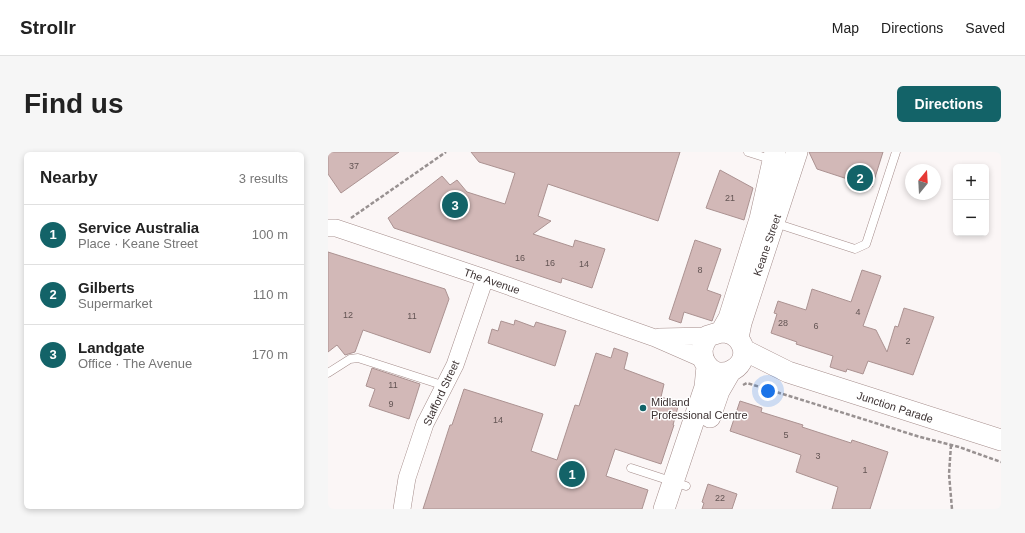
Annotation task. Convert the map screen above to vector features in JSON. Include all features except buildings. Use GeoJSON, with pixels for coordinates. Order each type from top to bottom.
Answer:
{"type":"FeatureCollection","features":[{"type":"Feature","properties":{"kind":"street","name":"Keane Street"},"geometry":{"type":"LineString","coordinates":[[728,339],[741,324],[784,160]]}},
{"type":"Feature","properties":{"kind":"street","name":"The Avenue"},"geometry":{"type":"LineString","coordinates":[[332,228],[485,278],[655,338],[705,363]]}},
{"type":"Feature","properties":{"kind":"street","name":"Stafford Street"},"geometry":{"type":"LineString","coordinates":[[402,509],[405,487],[425,424],[455,365],[485,278]]}},
{"type":"Feature","properties":{"kind":"street","name":"The Avenue"},"geometry":{"type":"LineString","coordinates":[[655,338],[728,339]]}},
{"type":"Feature","properties":{"kind":"street"},"geometry":{"type":"LineString","coordinates":[[664,509],[680,484],[719,391],[732,371],[742,360],[728,339],[704,345],[702,352],[705,363],[705,387],[680,484],[679,509]]}},
{"type":"Feature","properties":{"kind":"street","name":"Junction Parade"},"geometry":{"type":"LineString","coordinates":[[728,339],[788,372],[1001,440]]}},
{"type":"Feature","properties":{"kind":"street"},"geometry":{"type":"LineString","coordinates":[[705,363],[717,373],[732,371]]}},
{"type":"Feature","properties":{"kind":"street","name":"Junction Parade"},"geometry":{"type":"LineString","coordinates":[[732,371],[788,372]]}},
{"type":"Feature","properties":{"kind":"lane"},"geometry":{"type":"LineString","coordinates":[[748,152],[784,160]]}},
{"type":"Feature","properties":{"kind":"lane"},"geometry":{"type":"LineString","coordinates":[[768,221],[856,249],[866,244],[896,152]]}},
{"type":"Feature","properties":{"kind":"lane"},"geometry":{"type":"LineString","coordinates":[[328,373],[350,359],[358,358],[444,386]]}},
{"type":"Feature","properties":{"kind":"lane"},"geometry":{"type":"LineString","coordinates":[[631,468],[680,484]]}},
{"type":"Feature","properties":{"kind":"path"},"geometry":{"type":"LineString","coordinates":[[332,228],[446,152]]}},
{"type":"Feature","properties":{"kind":"path"},"geometry":{"type":"LineString","coordinates":[[951,445],[949,474],[952,509]]}},
{"type":"Feature","properties":{"kind":"place","name":"Gilberts"},"geometry":{"type":"Point","coordinates":[860,178]}},
{"type":"Feature","properties":{"kind":"place","name":"Landgate"},"geometry":{"type":"Point","coordinates":[455,205]}},
{"type":"Feature","properties":{"kind":"place","name":"Midland Professional Centre"},"geometry":{"type":"Point","coordinates":[643,408]}},
{"type":"Feature","properties":{"kind":"place","name":"Service Australia"},"geometry":{"type":"Point","coordinates":[572,474]}}]}
